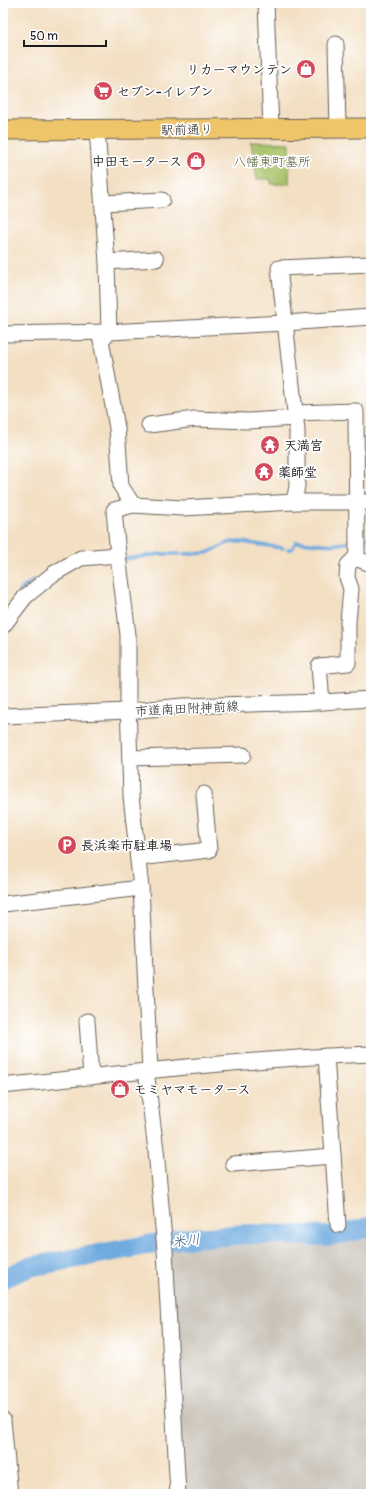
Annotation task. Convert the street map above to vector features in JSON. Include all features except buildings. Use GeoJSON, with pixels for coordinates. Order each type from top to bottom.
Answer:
{"type":"FeatureCollection","features":[{"type":"Feature","properties":{"kind":"main road","name":"駅前通り"},"geometry":{"type":"LineString","coordinates":[[3,130],[371,128]]}},
{"type":"Feature","properties":{"kind":"street"},"geometry":{"type":"LineString","coordinates":[[266,3],[271,128]]}},
{"type":"Feature","properties":{"kind":"street"},"geometry":{"type":"LineString","coordinates":[[336,44],[338,128]]}},
{"type":"Feature","properties":{"kind":"street"},"geometry":{"type":"LineString","coordinates":[[97,130],[107,262],[109,332],[101,340],[118,428],[121,486],[133,505]]}},
{"type":"Feature","properties":{"kind":"street"},"geometry":{"type":"LineString","coordinates":[[102,203],[162,200]]}},
{"type":"Feature","properties":{"kind":"street"},"geometry":{"type":"LineString","coordinates":[[107,262],[156,259]]}},
{"type":"Feature","properties":{"kind":"street"},"geometry":{"type":"LineString","coordinates":[[294,502],[297,486],[295,415],[278,268],[371,264]]}},
{"type":"Feature","properties":{"kind":"street"},"geometry":{"type":"LineString","coordinates":[[3,334],[109,332],[285,324],[371,317]]}},
{"type":"Feature","properties":{"kind":"street"},"geometry":{"type":"LineString","coordinates":[[149,425],[195,419],[248,421],[295,415],[356,411],[364,502],[358,552],[355,558],[348,565],[347,577],[351,589],[348,622],[348,663],[319,666],[322,702]]}},
{"type":"Feature","properties":{"kind":"street"},"geometry":{"type":"LineString","coordinates":[[178,1494],[164,1242],[148,1070],[141,888],[131,796],[128,711],[128,635],[114,510],[133,505],[183,508],[294,502],[364,502]]}},
{"type":"Feature","properties":{"kind":"street"},"geometry":{"type":"LineString","coordinates":[[3,626],[25,597],[53,574],[81,558],[118,555]]}},
{"type":"Feature","properties":{"kind":"street"},"geometry":{"type":"LineString","coordinates":[[355,558],[371,564]]}},
{"type":"Feature","properties":{"kind":"street","name":"市道南田附神前線"},"geometry":{"type":"LineString","coordinates":[[3,716],[128,711],[183,706],[371,699]]}},
{"type":"Feature","properties":{"kind":"street"},"geometry":{"type":"LineString","coordinates":[[130,758],[243,755]]}},
{"type":"Feature","properties":{"kind":"street"},"geometry":{"type":"LineString","coordinates":[[138,858],[209,850],[204,794]]}},
{"type":"Feature","properties":{"kind":"street"},"geometry":{"type":"LineString","coordinates":[[3,904],[141,888]]}},
{"type":"Feature","properties":{"kind":"street"},"geometry":{"type":"LineString","coordinates":[[87,1021],[91,1077]]}},
{"type":"Feature","properties":{"kind":"street"},"geometry":{"type":"LineString","coordinates":[[3,1086],[148,1070],[326,1056],[371,1054]]}},
{"type":"Feature","properties":{"kind":"street"},"geometry":{"type":"LineString","coordinates":[[326,1056],[338,1225]]}},
{"type":"Feature","properties":{"kind":"street"},"geometry":{"type":"LineString","coordinates":[[233,1164],[333,1156]]}},
{"type":"Feature","properties":{"kind":"street"},"geometry":{"type":"LineString","coordinates":[[3,1420],[10,1494]]}},
{"type":"Feature","properties":{"kind":"shaded area"},"geometry":{"type":"Polygon","coordinates":[[[371,1234],[371,1494],[186,1494],[168,1247],[221,1241],[265,1239],[340,1242],[371,1234]]]}},
{"type":"Feature","properties":{"kind":"green space","name":"八幡東町墓所"},"geometry":{"type":"Polygon","coordinates":[[[251,142],[290,143],[289,184],[271,184],[271,179],[257,179],[251,142]]]}},
{"type":"Feature","properties":{"kind":"waterway"},"geometry":{"type":"LineString","coordinates":[[361,539],[371,538]]}},
{"type":"Feature","properties":{"kind":"waterway"},"geometry":{"type":"LineString","coordinates":[[288,549],[292,549],[296,542],[338,544],[351,541]]}},
{"type":"Feature","properties":{"kind":"waterway"},"geometry":{"type":"LineString","coordinates":[[183,554],[207,553],[228,543],[234,542],[283,548]]}},
{"type":"Feature","properties":{"kind":"waterway"},"geometry":{"type":"LineString","coordinates":[[123,558],[125,559],[161,554],[179,554]]}},
{"type":"Feature","properties":{"kind":"waterway"},"geometry":{"type":"LineString","coordinates":[[20,593],[23,588],[35,580]]}},
{"type":"Feature","properties":{"kind":"waterway","name":"米川"},"geometry":{"type":"LineString","coordinates":[[4,1278],[29,1267],[179,1239],[248,1234],[328,1236],[351,1232],[371,1226]]}},
{"type":"Feature","properties":{"kind":"place","name":"リカーマウンテン"},"geometry":{"type":"Point","coordinates":[306,69]}},
{"type":"Feature","properties":{"kind":"place","name":"セブン-イレブン"},"geometry":{"type":"Point","coordinates":[103,91]}},
{"type":"Feature","properties":{"kind":"place","name":"中田モータース"},"geometry":{"type":"Point","coordinates":[196,161]}},
{"type":"Feature","properties":{"kind":"place","name":"天満宮"},"geometry":{"type":"Point","coordinates":[270,445]}},
{"type":"Feature","properties":{"kind":"place","name":"薬師堂"},"geometry":{"type":"Point","coordinates":[264,472]}},
{"type":"Feature","properties":{"kind":"place","name":"長浜楽市駐車場"},"geometry":{"type":"Point","coordinates":[67,845]}},
{"type":"Feature","properties":{"kind":"place","name":"モミヤマモータース"},"geometry":{"type":"Point","coordinates":[120,1089]}}]}
